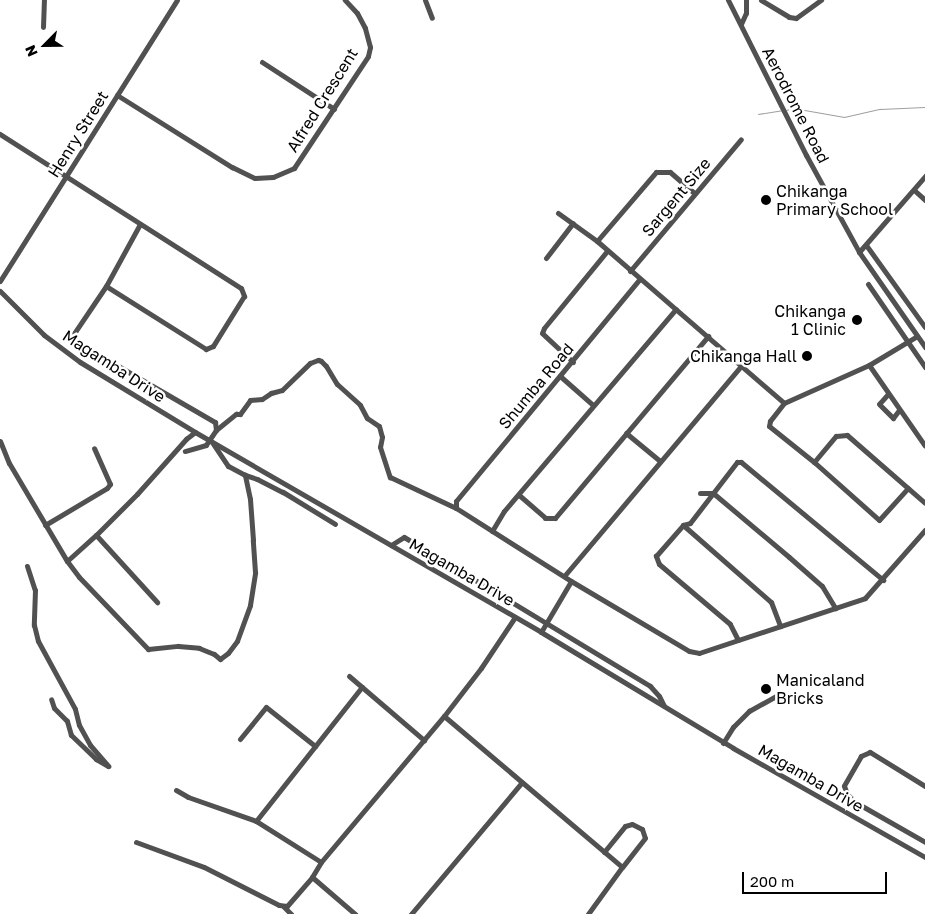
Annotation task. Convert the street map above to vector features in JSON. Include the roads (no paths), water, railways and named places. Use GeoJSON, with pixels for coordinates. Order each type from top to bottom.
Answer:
{"type":"FeatureCollection","features":[{"type":"Feature","properties":{"kind":"street"},"geometry":{"type":"LineString","coordinates":[[43,27],[44,0]]}},
{"type":"Feature","properties":{"kind":"street","name":"Henry Street"},"geometry":{"type":"LineString","coordinates":[[0,281],[177,0]]}},
{"type":"Feature","properties":{"kind":"street","name":"Alfred Crescent"},"geometry":{"type":"LineString","coordinates":[[117,95],[232,167],[255,178],[274,177],[294,168],[368,56],[370,47],[364,28],[357,12],[345,0]]}},
{"type":"Feature","properties":{"kind":"street"},"geometry":{"type":"LineString","coordinates":[[425,0],[432,18]]}},
{"type":"Feature","properties":{"kind":"street","name":"Aerodrome Road"},"geometry":{"type":"LineString","coordinates":[[728,0],[859,252],[925,347]]}},
{"type":"Feature","properties":{"kind":"street"},"geometry":{"type":"LineString","coordinates":[[741,24],[746,13],[746,0]]}},
{"type":"Feature","properties":{"kind":"street"},"geometry":{"type":"LineString","coordinates":[[761,0],[789,17],[796,18],[821,0]]}},
{"type":"Feature","properties":{"kind":"street"},"geometry":{"type":"LineString","coordinates":[[262,62],[334,109]]}},
{"type":"Feature","properties":{"kind":"street"},"geometry":{"type":"LineString","coordinates":[[0,134],[241,288],[244,292],[244,299],[213,346],[206,348],[106,286]]}},
{"type":"Feature","properties":{"kind":"street","name":"Sargent Size"},"geometry":{"type":"LineString","coordinates":[[630,271],[741,139]]}},
{"type":"Feature","properties":{"kind":"street"},"geometry":{"type":"LineString","coordinates":[[597,242],[656,172],[670,172],[694,193]]}},
{"type":"Feature","properties":{"kind":"street"},"geometry":{"type":"LineString","coordinates":[[859,252],[925,176]]}},
{"type":"Feature","properties":{"kind":"street"},"geometry":{"type":"LineString","coordinates":[[914,190],[925,200]]}},
{"type":"Feature","properties":{"kind":"street"},"geometry":{"type":"LineString","coordinates":[[558,213],[597,242],[784,403]]}},
{"type":"Feature","properties":{"kind":"street"},"geometry":{"type":"LineString","coordinates":[[546,258],[573,223]]}},
{"type":"Feature","properties":{"kind":"street"},"geometry":{"type":"LineString","coordinates":[[140,224],[106,286],[73,335],[75,341],[215,422],[216,430]]}},
{"type":"Feature","properties":{"kind":"street"},"geometry":{"type":"LineString","coordinates":[[866,245],[925,327]]}},
{"type":"Feature","properties":{"kind":"street"},"geometry":{"type":"LineString","coordinates":[[573,362],[542,334],[544,328],[607,251]]}},
{"type":"Feature","properties":{"kind":"street","name":"Shumba Road"},"geometry":{"type":"LineString","coordinates":[[456,508],[456,501],[639,280]]}},
{"type":"Feature","properties":{"kind":"street"},"geometry":{"type":"LineString","coordinates":[[868,284],[925,366]]}},
{"type":"Feature","properties":{"kind":"street","name":"Magamba Drive"},"geometry":{"type":"LineString","coordinates":[[0,291],[44,335],[80,362],[210,441],[541,632],[724,743],[925,857]]}},
{"type":"Feature","properties":{"kind":"street"},"geometry":{"type":"LineString","coordinates":[[492,531],[593,405],[676,309]]}},
{"type":"Feature","properties":{"kind":"street"},"geometry":{"type":"LineString","coordinates":[[519,495],[545,518],[555,518],[708,336]]}},
{"type":"Feature","properties":{"kind":"street"},"geometry":{"type":"LineString","coordinates":[[908,488],[879,520],[770,426],[770,421],[784,403],[869,365],[917,336]]}},
{"type":"Feature","properties":{"kind":"street"},"geometry":{"type":"LineString","coordinates":[[185,451],[200,449],[210,441],[216,430],[236,414],[240,414],[250,400],[262,399],[271,393],[282,390],[300,370],[318,360],[326,366],[337,384],[360,405],[367,418],[379,426],[382,437],[380,447],[388,474],[398,482],[456,508],[565,575],[571,581],[689,650],[699,653],[865,598],[883,580],[925,530]]}},
{"type":"Feature","properties":{"kind":"street"},"geometry":{"type":"LineString","coordinates":[[869,365],[925,446]]}},
{"type":"Feature","properties":{"kind":"street"},"geometry":{"type":"LineString","coordinates":[[565,575],[741,366]]}},
{"type":"Feature","properties":{"kind":"street"},"geometry":{"type":"LineString","coordinates":[[560,376],[593,405]]}},
{"type":"Feature","properties":{"kind":"street"},"geometry":{"type":"LineString","coordinates":[[888,394],[879,404],[893,418],[900,410]]}},
{"type":"Feature","properties":{"kind":"street"},"geometry":{"type":"LineString","coordinates":[[67,561],[138,494],[186,439],[195,432]]}},
{"type":"Feature","properties":{"kind":"street"},"geometry":{"type":"LineString","coordinates":[[626,433],[660,461]]}},
{"type":"Feature","properties":{"kind":"street"},"geometry":{"type":"LineString","coordinates":[[814,462],[836,436],[847,435],[925,503]]}},
{"type":"Feature","properties":{"kind":"street"},"geometry":{"type":"LineString","coordinates":[[0,441],[9,463],[67,561],[130,634],[148,649],[178,646],[199,648],[214,654],[220,659],[237,641],[250,605],[255,572],[250,499],[245,475]]}},
{"type":"Feature","properties":{"kind":"street"},"geometry":{"type":"LineString","coordinates":[[210,441],[228,466],[245,475],[257,478],[283,492],[335,524]]}},
{"type":"Feature","properties":{"kind":"street"},"geometry":{"type":"LineString","coordinates":[[45,525],[107,488],[110,484],[94,448]]}},
{"type":"Feature","properties":{"kind":"street"},"geometry":{"type":"LineString","coordinates":[[738,640],[730,624],[657,560],[656,556],[683,525],[690,523],[734,464],[741,462],[883,580]]}},
{"type":"Feature","properties":{"kind":"street"},"geometry":{"type":"LineString","coordinates":[[700,494],[713,493],[822,586],[835,608]]}},
{"type":"Feature","properties":{"kind":"street"},"geometry":{"type":"LineString","coordinates":[[683,525],[771,602],[780,626]]}},
{"type":"Feature","properties":{"kind":"street"},"geometry":{"type":"LineString","coordinates":[[96,535],[157,602]]}},
{"type":"Feature","properties":{"kind":"street"},"geometry":{"type":"LineString","coordinates":[[391,545],[404,537],[650,686],[659,696],[664,707]]}},
{"type":"Feature","properties":{"kind":"street"},"geometry":{"type":"LineString","coordinates":[[27,566],[34,590],[34,625],[38,641],[75,709],[80,725],[90,745],[108,766],[96,759],[71,735],[67,721],[54,708],[51,699]]}},
{"type":"Feature","properties":{"kind":"street"},"geometry":{"type":"LineString","coordinates":[[541,632],[571,581]]}},
{"type":"Feature","properties":{"kind":"street"},"geometry":{"type":"LineString","coordinates":[[284,907],[312,877],[321,862],[444,716],[481,668],[515,617]]}},
{"type":"Feature","properties":{"kind":"street"},"geometry":{"type":"LineString","coordinates":[[349,676],[424,740]]}},
{"type":"Feature","properties":{"kind":"street"},"geometry":{"type":"LineString","coordinates":[[256,821],[362,687]]}},
{"type":"Feature","properties":{"kind":"street"},"geometry":{"type":"LineString","coordinates":[[724,743],[733,727],[749,711],[778,695]]}},
{"type":"Feature","properties":{"kind":"street"},"geometry":{"type":"LineString","coordinates":[[240,739],[266,707],[315,746]]}},
{"type":"Feature","properties":{"kind":"street"},"geometry":{"type":"LineString","coordinates":[[444,716],[622,867]]}},
{"type":"Feature","properties":{"kind":"street"},"geometry":{"type":"LineString","coordinates":[[925,786],[870,752],[861,756],[844,786],[847,794],[855,802],[925,842]]}},
{"type":"Feature","properties":{"kind":"street"},"geometry":{"type":"LineString","coordinates":[[410,914],[522,782]]}},
{"type":"Feature","properties":{"kind":"street"},"geometry":{"type":"LineString","coordinates":[[176,790],[256,821],[321,862]]}},
{"type":"Feature","properties":{"kind":"street"},"geometry":{"type":"LineString","coordinates":[[588,914],[645,838],[642,829],[632,824],[625,826],[604,852]]}},
{"type":"Feature","properties":{"kind":"street"},"geometry":{"type":"LineString","coordinates":[[136,842],[204,867],[284,907],[291,914]]}},
{"type":"Feature","properties":{"kind":"street"},"geometry":{"type":"LineString","coordinates":[[312,877],[356,914]]}},
{"type":"Feature","properties":{"kind":"waterway"},"geometry":{"type":"LineString","coordinates":[[786,110],[793,108],[844,117],[880,109],[925,107]]}},
{"type":"Feature","properties":{"kind":"waterway"},"geometry":{"type":"LineString","coordinates":[[758,114],[782,110]]}},
{"type":"Feature","properties":{"kind":"place","name":"Chikanga Primary School"},"geometry":{"type":"Point","coordinates":[766,200]}},
{"type":"Feature","properties":{"kind":"place","name":"Chikanga 1 Clinic"},"geometry":{"type":"Point","coordinates":[857,320]}},
{"type":"Feature","properties":{"kind":"place","name":"Chikanga Hall"},"geometry":{"type":"Point","coordinates":[807,356]}},
{"type":"Feature","properties":{"kind":"place","name":"Manicaland Bricks"},"geometry":{"type":"Point","coordinates":[766,689]}}]}
